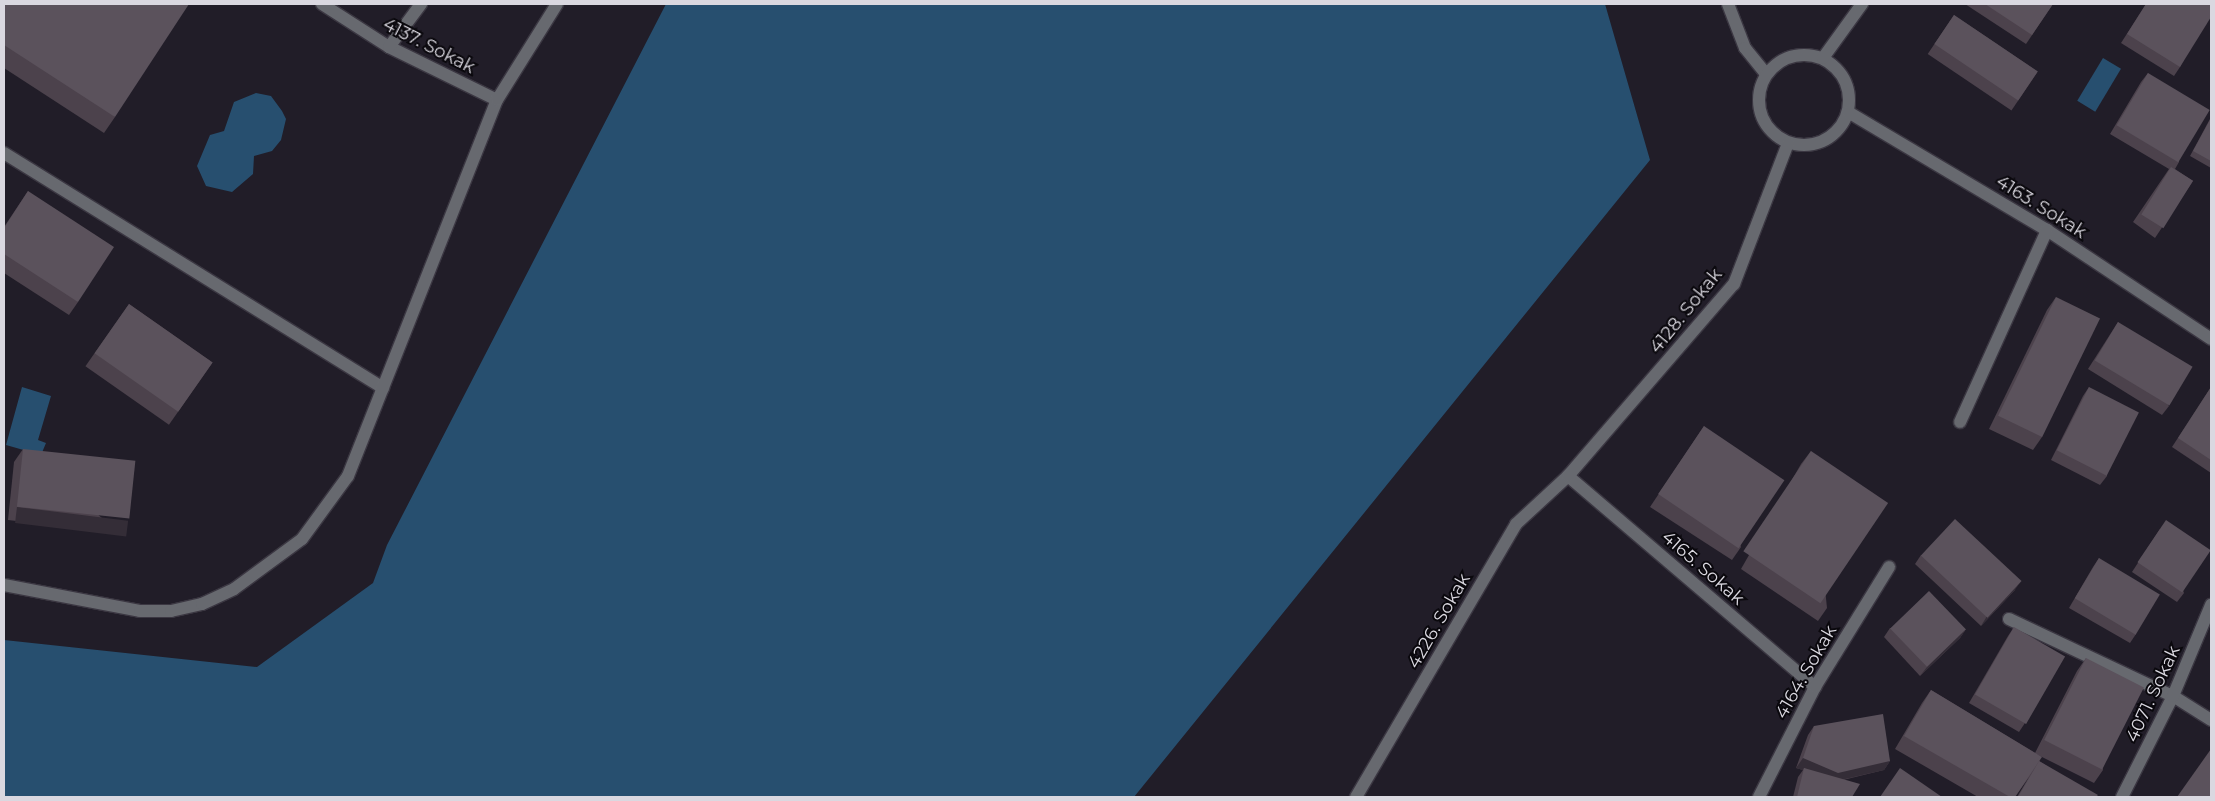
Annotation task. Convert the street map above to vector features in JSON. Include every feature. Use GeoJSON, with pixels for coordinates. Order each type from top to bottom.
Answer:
{"type":"FeatureCollection","features":[{"type":"Feature","properties":{"kind":"street","name":"4137. Sokak"},"geometry":{"type":"LineString","coordinates":[[322,4],[390,47],[497,100]]}},
{"type":"Feature","properties":{"kind":"street"},"geometry":{"type":"LineString","coordinates":[[390,47],[421,4]]}},
{"type":"Feature","properties":{"kind":"street"},"geometry":{"type":"LineString","coordinates":[[4,585],[140,611],[202,604],[234,589],[302,540],[328,509],[348,476],[497,100],[557,4]]}},
{"type":"Feature","properties":{"kind":"street"},"geometry":{"type":"LineString","coordinates":[[1728,4],[1745,48],[1766,74]]}},
{"type":"Feature","properties":{"kind":"street"},"geometry":{"type":"LineString","coordinates":[[1823,58],[1862,4]]}},
{"type":"Feature","properties":{"kind":"street"},"geometry":{"type":"LineString","coordinates":[[1792,56],[1823,58],[1845,80],[1848,112],[1830,137],[1816,144],[1788,143],[1776,136],[1760,113],[1758,99],[1766,74],[1792,56]]}},
{"type":"Feature","properties":{"kind":"street","name":"4163. Sokak"},"geometry":{"type":"LineString","coordinates":[[1848,112],[2047,230],[2211,339]]}},
{"type":"Feature","properties":{"kind":"street","name":"4128. Sokak"},"geometry":{"type":"LineString","coordinates":[[1568,476],[1734,284],[1788,143]]}},
{"type":"Feature","properties":{"kind":"street"},"geometry":{"type":"LineString","coordinates":[[4,153],[383,388]]}},
{"type":"Feature","properties":{"kind":"street"},"geometry":{"type":"LineString","coordinates":[[1960,422],[2047,230]]}},
{"type":"Feature","properties":{"kind":"street","name":"4165. Sokak"},"geometry":{"type":"LineString","coordinates":[[1568,476],[1815,687]]}},
{"type":"Feature","properties":{"kind":"street","name":"4226. Sokak"},"geometry":{"type":"LineString","coordinates":[[1356,797],[1516,524],[1568,476]]}},
{"type":"Feature","properties":{"kind":"street","name":"4164. Sokak"},"geometry":{"type":"LineString","coordinates":[[1759,797],[1815,687],[1889,567]]}},
{"type":"Feature","properties":{"kind":"street","name":"4071. Sokak"},"geometry":{"type":"LineString","coordinates":[[2122,797],[2173,696],[2211,605]]}},
{"type":"Feature","properties":{"kind":"street"},"geometry":{"type":"LineString","coordinates":[[2009,619],[2173,696],[2211,720]]}},
{"type":"Feature","properties":{"kind":"water"},"geometry":{"type":"Polygon","coordinates":[[[666,4],[1605,4],[1650,160],[1134,797],[4,797],[4,640],[257,667],[373,583],[387,545],[666,4]]]}},
{"type":"Feature","properties":{"kind":"water"},"geometry":{"type":"Polygon","coordinates":[[[2103,58],[2121,69],[2095,112],[2077,101],[2103,58]]]}},
{"type":"Feature","properties":{"kind":"water"},"geometry":{"type":"Polygon","coordinates":[[[256,93],[271,96],[282,111],[286,119],[281,140],[272,151],[254,156],[253,174],[232,192],[206,186],[197,166],[210,135],[224,131],[234,102],[256,93]]]}},
{"type":"Feature","properties":{"kind":"water"},"geometry":{"type":"Polygon","coordinates":[[[22,387],[51,396],[38,440],[46,443],[41,455],[6,445],[22,387]]]}},
{"type":"Feature","properties":{"kind":"building"},"geometry":{"type":"Polygon","coordinates":[[[4,4],[189,4],[115,117],[4,45],[4,4]]]}},
{"type":"Feature","properties":{"kind":"building"},"geometry":{"type":"Polygon","coordinates":[[[1985,4],[2053,4],[2032,35],[1985,4]]]}},
{"type":"Feature","properties":{"kind":"building"},"geometry":{"type":"Polygon","coordinates":[[[2146,4],[2211,4],[2211,17],[2180,67],[2127,34],[2146,4]]]}},
{"type":"Feature","properties":{"kind":"building"},"geometry":{"type":"Polygon","coordinates":[[[1954,15],[2038,71],[2018,100],[1934,44],[1954,15]]]}},
{"type":"Feature","properties":{"kind":"building"},"geometry":{"type":"Polygon","coordinates":[[[2148,73],[2210,110],[2178,162],[2117,125],[2148,73]]]}},
{"type":"Feature","properties":{"kind":"building"},"geometry":{"type":"Polygon","coordinates":[[[2211,118],[2211,161],[2193,151],[2211,118]]]}},
{"type":"Feature","properties":{"kind":"building"},"geometry":{"type":"Polygon","coordinates":[[[2171,167],[2193,181],[2163,228],[2141,214],[2171,167]]]}},
{"type":"Feature","properties":{"kind":"building"},"geometry":{"type":"Polygon","coordinates":[[[28,191],[114,247],[78,302],[4,254],[4,228],[28,191]]]}},
{"type":"Feature","properties":{"kind":"building"},"geometry":{"type":"Polygon","coordinates":[[[2056,297],[2100,318],[2042,437],[1998,416],[2056,297]]]}},
{"type":"Feature","properties":{"kind":"building"},"geometry":{"type":"Polygon","coordinates":[[[129,304],[213,363],[178,412],[95,353],[129,304]]]}},
{"type":"Feature","properties":{"kind":"building"},"geometry":{"type":"Polygon","coordinates":[[[2118,322],[2193,367],[2169,405],[2095,361],[2118,322]]]}},
{"type":"Feature","properties":{"kind":"building"},"geometry":{"type":"Polygon","coordinates":[[[2089,387],[2139,412],[2107,476],[2057,450],[2089,387]]]}},
{"type":"Feature","properties":{"kind":"building"},"geometry":{"type":"Polygon","coordinates":[[[2211,387],[2211,460],[2178,438],[2211,387]]]}},
{"type":"Feature","properties":{"kind":"building"},"geometry":{"type":"Polygon","coordinates":[[[1704,426],[1784,480],[1739,548],[1658,494],[1704,426]]]}},
{"type":"Feature","properties":{"kind":"building"},"geometry":{"type":"Polygon","coordinates":[[[23,449],[135,461],[129,518],[17,507],[23,449]]]}},
{"type":"Feature","properties":{"kind":"building"},"geometry":{"type":"Polygon","coordinates":[[[1811,451],[1888,503],[1820,603],[1743,551],[1811,451]]]}},
{"type":"Feature","properties":{"kind":"building"},"geometry":{"type":"Polygon","coordinates":[[[1955,519],[2022,581],[1987,618],[1921,556],[1955,519]]]}},
{"type":"Feature","properties":{"kind":"building"},"geometry":{"type":"Polygon","coordinates":[[[2166,520],[2211,550],[2182,592],[2137,562],[2166,520]]]}},
{"type":"Feature","properties":{"kind":"building"},"geometry":{"type":"Polygon","coordinates":[[[2099,558],[2160,595],[2136,635],[2075,598],[2099,558]]]}},
{"type":"Feature","properties":{"kind":"building"},"geometry":{"type":"Polygon","coordinates":[[[1929,591],[1966,629],[1927,667],[1890,629],[1929,591]]]}},
{"type":"Feature","properties":{"kind":"building"},"geometry":{"type":"Polygon","coordinates":[[[2014,627],[2065,656],[2026,724],[1975,695],[2014,627]]]}},
{"type":"Feature","properties":{"kind":"building"},"geometry":{"type":"Polygon","coordinates":[[[2086,658],[2144,688],[2102,769],[2044,740],[2086,658]]]}},
{"type":"Feature","properties":{"kind":"building"},"geometry":{"type":"Polygon","coordinates":[[[1931,690],[2042,757],[2015,797],[2010,797],[1904,736],[1931,690]]]}},
{"type":"Feature","properties":{"kind":"building"},"geometry":{"type":"Polygon","coordinates":[[[1883,714],[1890,761],[1838,773],[1803,758],[1814,726],[1883,714]]]}},
{"type":"Feature","properties":{"kind":"building"},"geometry":{"type":"Polygon","coordinates":[[[2211,749],[2211,797],[2177,797],[2211,749]]]}},
{"type":"Feature","properties":{"kind":"building"},"geometry":{"type":"Polygon","coordinates":[[[2039,761],[2098,795],[2096,797],[2018,797],[2039,761]]]}},
{"type":"Feature","properties":{"kind":"building"},"geometry":{"type":"Polygon","coordinates":[[[1804,768],[1860,784],[1852,797],[1797,797],[1804,768]]]}},
{"type":"Feature","properties":{"kind":"building"},"geometry":{"type":"Polygon","coordinates":[[[1900,768],[1942,797],[1880,797],[1900,768]]]}}]}
